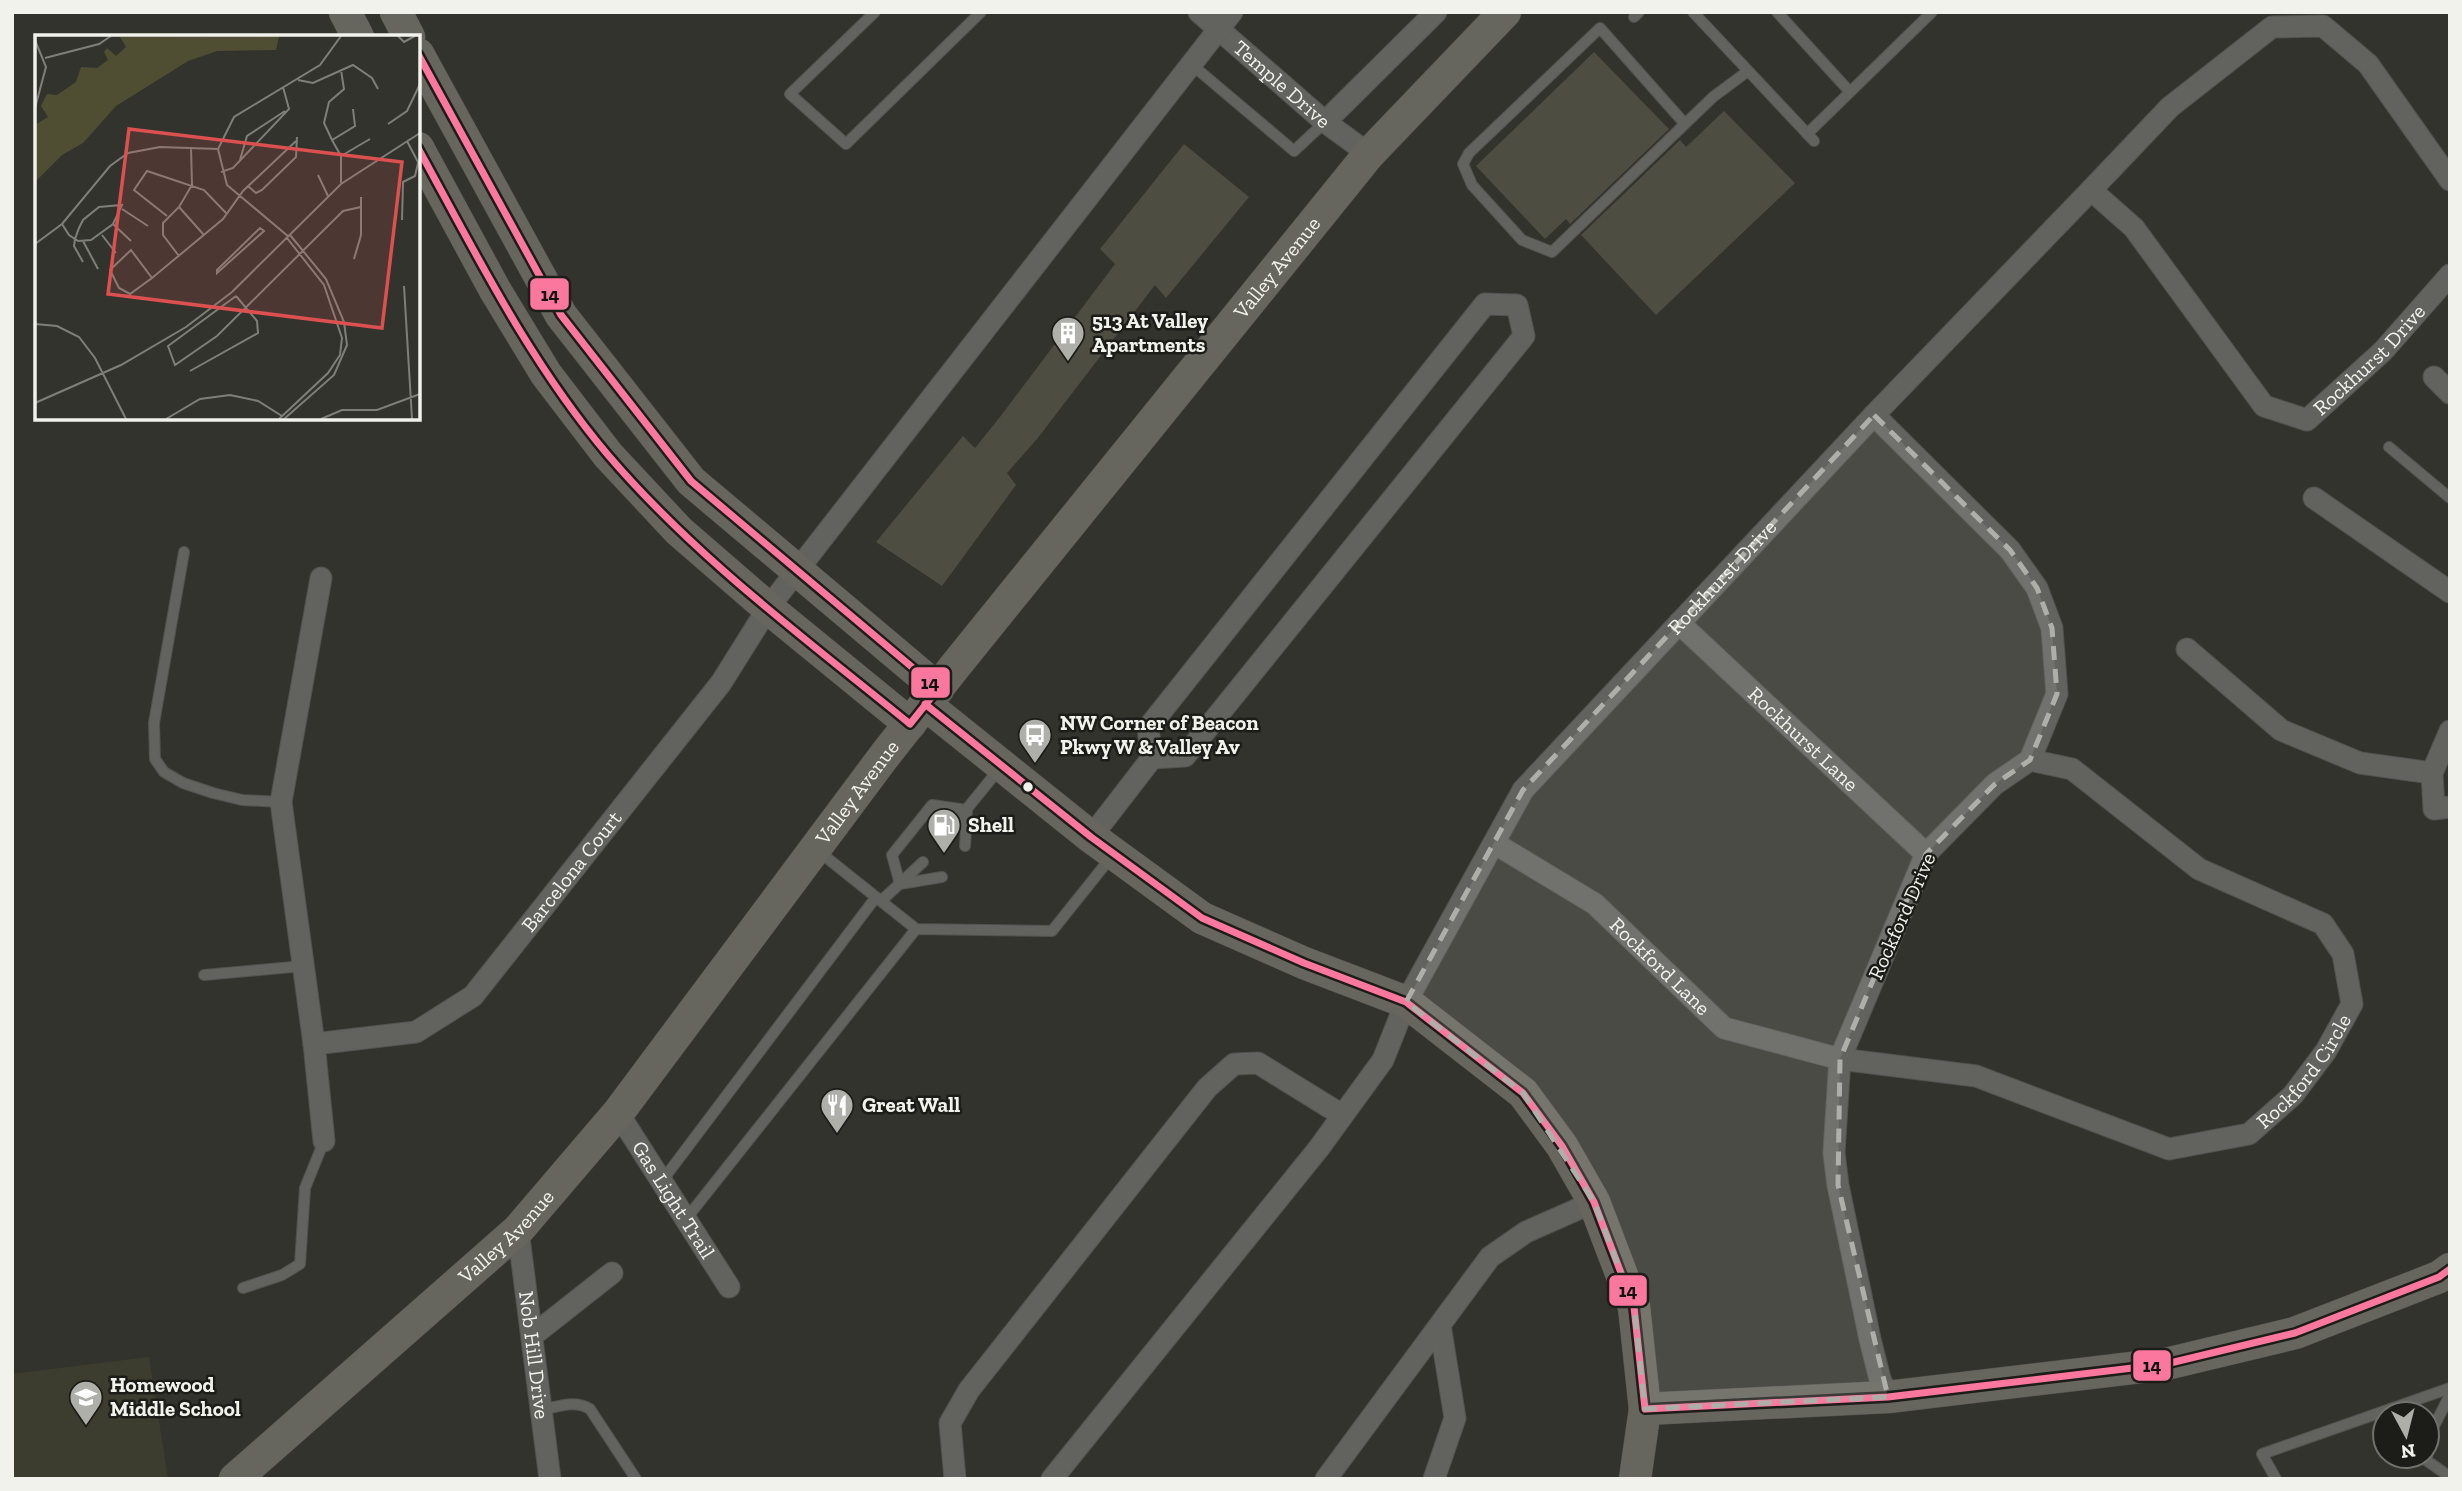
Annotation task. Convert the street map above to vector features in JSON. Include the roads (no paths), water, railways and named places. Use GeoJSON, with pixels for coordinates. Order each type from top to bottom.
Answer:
{"type":"FeatureCollection","features":[{"type":"Feature","properties":{"kind":"main road"},"geometry":{"type":"LineString","coordinates":[[345,12],[357,35]]}},
{"type":"Feature","properties":{"kind":"main road"},"geometry":{"type":"LineString","coordinates":[[396,12],[408,35]]}},
{"type":"Feature","properties":{"kind":"main road","name":"Valley Avenue"},"geometry":{"type":"LineString","coordinates":[[235,1479],[518,1230],[618,1113],[924,706],[1368,155],[1505,12]]}},
{"type":"Feature","properties":{"kind":"main road"},"geometry":{"type":"LineString","coordinates":[[420,58],[561,315],[691,481],[796,571],[924,706]]}},
{"type":"Feature","properties":{"kind":"main road"},"geometry":{"type":"LineString","coordinates":[[420,152],[495,290],[554,384],[608,455],[679,531],[768,608],[924,706],[1102,845],[1202,918],[1304,963],[1406,1002],[1522,1094],[1562,1146],[1594,1202],[1634,1307],[1645,1409],[1635,1479]]}},
{"type":"Feature","properties":{"kind":"main road"},"geometry":{"type":"LineString","coordinates":[[1645,1409],[1888,1396],[2166,1364],[2295,1334],[2439,1277],[2450,1269]]}},
{"type":"Feature","properties":{"kind":"street","name":"Temple Drive"},"geometry":{"type":"LineString","coordinates":[[1199,12],[1226,20],[1325,122],[1368,155]]}},
{"type":"Feature","properties":{"kind":"street"},"geometry":{"type":"LineString","coordinates":[[1325,122],[1436,12]]}},
{"type":"Feature","properties":{"kind":"street","name":"Barcelona Court"},"geometry":{"type":"LineString","coordinates":[[314,1044],[416,1032],[473,996],[721,683],[768,608],[796,571],[1226,20]]}},
{"type":"Feature","properties":{"kind":"street","name":"Rockhurst Drive"},"geometry":{"type":"LineString","coordinates":[[1052,1479],[1319,1148],[1382,1060],[1406,1002],[1523,790],[1874,415],[2170,107],[2272,27],[2323,26],[2368,64],[2450,180]]}},
{"type":"Feature","properties":{"kind":"street","name":"Rockhurst Drive"},"geometry":{"type":"LineString","coordinates":[[2091,190],[2134,228],[2264,406],[2307,420],[2383,351],[2450,275]]}},
{"type":"Feature","properties":{"kind":"street"},"geometry":{"type":"LineString","coordinates":[[1102,845],[1152,758],[1148,728],[1476,314],[1485,304],[1517,305],[1524,336],[1330,579],[1185,756],[1152,758]]}},
{"type":"Feature","properties":{"kind":"street"},"geometry":{"type":"LineString","coordinates":[[2434,377],[2450,393]]}},
{"type":"Feature","properties":{"kind":"street"},"geometry":{"type":"LineString","coordinates":[[1874,415],[2010,551],[2037,588],[2052,628],[2057,694],[2030,760]]}},
{"type":"Feature","properties":{"kind":"street"},"geometry":{"type":"LineString","coordinates":[[2314,498],[2450,592]]}},
{"type":"Feature","properties":{"kind":"street"},"geometry":{"type":"LineString","coordinates":[[321,578],[281,802],[314,1044],[324,1141]]}},
{"type":"Feature","properties":{"kind":"street","name":"Rockhurst Lane"},"geometry":{"type":"LineString","coordinates":[[1679,623],[1926,854]]}},
{"type":"Feature","properties":{"kind":"street"},"geometry":{"type":"LineString","coordinates":[[2187,649],[2281,730],[2360,763],[2432,773]]}},
{"type":"Feature","properties":{"kind":"street"},"geometry":{"type":"LineString","coordinates":[[2450,731],[2432,773],[2434,809],[2450,807]]}},
{"type":"Feature","properties":{"kind":"street","name":"Rockford Drive"},"geometry":{"type":"LineString","coordinates":[[1888,1396],[1880,1379],[1870,1339],[1838,1185],[1834,1153],[1840,1059],[1926,854],[1995,784],[2030,760]]}},
{"type":"Feature","properties":{"kind":"street","name":"Rockford Circle"},"geometry":{"type":"LineString","coordinates":[[1840,1059],[1976,1076],[2169,1149],[2249,1134],[2293,1095],[2326,1051],[2352,1004],[2343,954],[2323,925],[2199,869],[2072,769],[2030,760]]}},
{"type":"Feature","properties":{"kind":"street","name":"Rockford Lane"},"geometry":{"type":"LineString","coordinates":[[1494,843],[1595,904],[1724,1028],[1840,1059]]}},
{"type":"Feature","properties":{"kind":"street"},"geometry":{"type":"LineString","coordinates":[[955,1479],[950,1423],[970,1390],[1208,1088],[1234,1064],[1258,1063],[1342,1115]]}},
{"type":"Feature","properties":{"kind":"street","name":"Gas Light Trail"},"geometry":{"type":"LineString","coordinates":[[618,1113],[729,1287]]}},
{"type":"Feature","properties":{"kind":"street"},"geometry":{"type":"LineString","coordinates":[[1326,1479],[1490,1257],[1526,1232],[1594,1202]]}},
{"type":"Feature","properties":{"kind":"street","name":"Nob Hill Drive"},"geometry":{"type":"LineString","coordinates":[[518,1230],[550,1479]]}},
{"type":"Feature","properties":{"kind":"street"},"geometry":{"type":"LineString","coordinates":[[532,1336],[612,1273]]}},
{"type":"Feature","properties":{"kind":"street"},"geometry":{"type":"LineString","coordinates":[[1434,1479],[1455,1418],[1440,1325]]}},
{"type":"Feature","properties":{"kind":"lane"},"geometry":{"type":"LineString","coordinates":[[875,12],[790,94],[846,144],[981,12]]}},
{"type":"Feature","properties":{"kind":"lane"},"geometry":{"type":"LineString","coordinates":[[1693,12],[1810,137],[1850,92],[1933,12]]}},
{"type":"Feature","properties":{"kind":"lane"},"geometry":{"type":"LineString","coordinates":[[1777,12],[1850,92]]}},
{"type":"Feature","properties":{"kind":"lane"},"geometry":{"type":"LineString","coordinates":[[1685,124],[1600,28],[1469,153],[1464,164],[1472,185],[1522,240],[1552,251],[1685,124],[1713,97],[1748,71]]}},
{"type":"Feature","properties":{"kind":"lane"},"geometry":{"type":"LineString","coordinates":[[1191,64],[1294,151],[1325,122]]}},
{"type":"Feature","properties":{"kind":"lane"},"geometry":{"type":"LineString","coordinates":[[2389,447],[2450,498]]}},
{"type":"Feature","properties":{"kind":"lane"},"geometry":{"type":"LineString","coordinates":[[184,552],[154,723],[155,759],[164,772],[183,783],[242,800],[281,802]]}},
{"type":"Feature","properties":{"kind":"lane"},"geometry":{"type":"LineString","coordinates":[[948,832],[1002,765]]}},
{"type":"Feature","properties":{"kind":"lane"},"geometry":{"type":"LineString","coordinates":[[900,884],[892,855],[932,805],[967,810]]}},
{"type":"Feature","properties":{"kind":"lane"},"geometry":{"type":"LineString","coordinates":[[965,846],[967,810]]}},
{"type":"Feature","properties":{"kind":"lane"},"geometry":{"type":"LineString","coordinates":[[815,849],[916,929],[1052,931],[1102,845]]}},
{"type":"Feature","properties":{"kind":"lane"},"geometry":{"type":"LineString","coordinates":[[662,1181],[879,899],[923,862]]}},
{"type":"Feature","properties":{"kind":"lane"},"geometry":{"type":"LineString","coordinates":[[900,884],[942,877]]}},
{"type":"Feature","properties":{"kind":"lane"},"geometry":{"type":"LineString","coordinates":[[685,1219],[916,929]]}},
{"type":"Feature","properties":{"kind":"lane"},"geometry":{"type":"LineString","coordinates":[[204,975],[303,966]]}},
{"type":"Feature","properties":{"kind":"lane"},"geometry":{"type":"LineString","coordinates":[[243,1288],[282,1275],[300,1264],[306,1188],[324,1141]]}},
{"type":"Feature","properties":{"kind":"lane"},"geometry":{"type":"LineString","coordinates":[[2276,1479],[2262,1454],[2450,1388]]}},
{"type":"Feature","properties":{"kind":"lane"},"geometry":{"type":"LineString","coordinates":[[2441,1412],[2450,1395]]}},
{"type":"Feature","properties":{"kind":"lane"},"geometry":{"type":"LineString","coordinates":[[541,1410],[572,1404],[583,1404],[590,1409],[636,1479]]}},
{"type":"Feature","properties":{"kind":"place","name":"513 At Valley Apartments"},"geometry":{"type":"Point","coordinates":[1068,363]}},
{"type":"Feature","properties":{"kind":"place","name":"NW Corner of Beacon Pkwy W & Valley Av"},"geometry":{"type":"Point","coordinates":[1035,765]}},
{"type":"Feature","properties":{"kind":"place","name":"Shell"},"geometry":{"type":"Point","coordinates":[944,855]}},
{"type":"Feature","properties":{"kind":"place","name":"Great Wall"},"geometry":{"type":"Point","coordinates":[837,1135]}},
{"type":"Feature","properties":{"kind":"place","name":"Homewood Middle School"},"geometry":{"type":"Point","coordinates":[86,1427]}}]}
